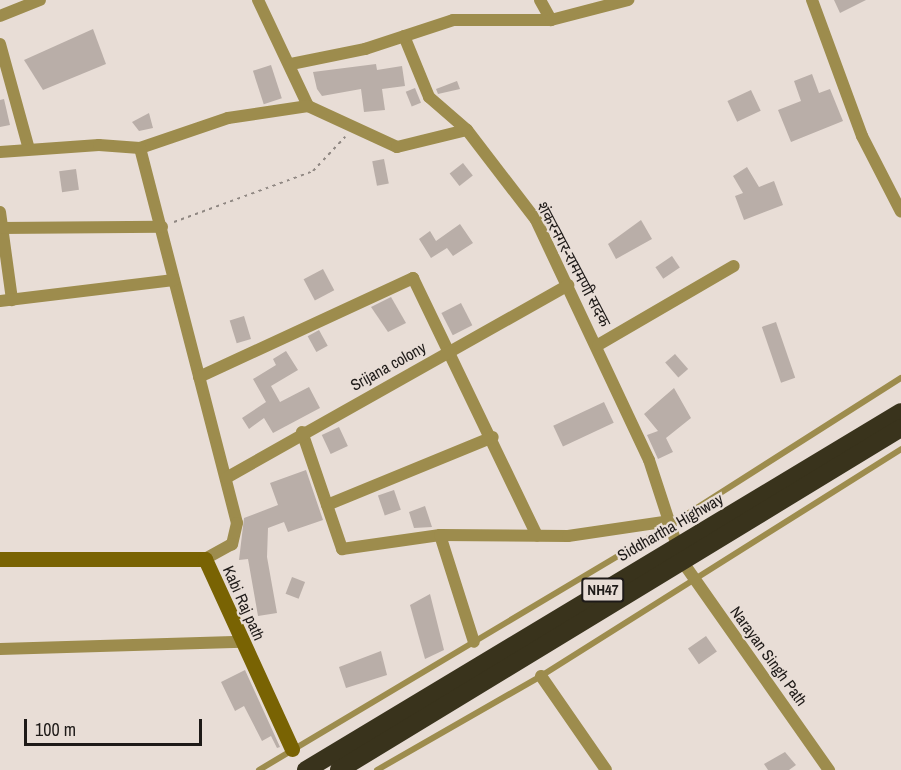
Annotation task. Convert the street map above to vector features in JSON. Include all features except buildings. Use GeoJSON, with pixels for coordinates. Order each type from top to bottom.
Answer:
{"type":"FeatureCollection","features":[{"type":"Feature","properties":{"kind":"highway","name":"Siddhartha Highway"},"geometry":{"type":"LineString","coordinates":[[339,770],[901,412]]}},
{"type":"Feature","properties":{"kind":"highway","name":"Siddhartha Highway"},"geometry":{"type":"LineString","coordinates":[[306,770],[679,553],[901,428]]}},
{"type":"Feature","properties":{"kind":"street"},"geometry":{"type":"LineString","coordinates":[[0,15],[40,0]]}},
{"type":"Feature","properties":{"kind":"street"},"geometry":{"type":"LineString","coordinates":[[258,0],[291,64],[308,106]]}},
{"type":"Feature","properties":{"kind":"street"},"geometry":{"type":"LineString","coordinates":[[540,0],[551,20]]}},
{"type":"Feature","properties":{"kind":"street"},"geometry":{"type":"LineString","coordinates":[[291,64],[404,36],[453,20],[551,20],[628,0]]}},
{"type":"Feature","properties":{"kind":"street"},"geometry":{"type":"LineString","coordinates":[[812,0],[862,136],[901,212]]}},
{"type":"Feature","properties":{"kind":"street","name":"शंकरनगर-राममणी सदक"},"geometry":{"type":"LineString","coordinates":[[404,36],[429,97],[467,130],[536,220],[598,345],[670,523],[679,553]]}},
{"type":"Feature","properties":{"kind":"street"},"geometry":{"type":"LineString","coordinates":[[0,44],[29,149]]}},
{"type":"Feature","properties":{"kind":"street"},"geometry":{"type":"LineString","coordinates":[[0,152],[29,149],[140,148],[228,118],[308,106],[351,130],[397,147],[414,147],[467,130]]}},
{"type":"Feature","properties":{"kind":"street"},"geometry":{"type":"LineString","coordinates":[[140,148],[226,478],[237,536],[205,559]]}},
{"type":"Feature","properties":{"kind":"street"},"geometry":{"type":"LineString","coordinates":[[0,212],[6,300],[174,280]]}},
{"type":"Feature","properties":{"kind":"street"},"geometry":{"type":"LineString","coordinates":[[1,228],[162,227]]}},
{"type":"Feature","properties":{"kind":"street"},"geometry":{"type":"LineString","coordinates":[[598,345],[734,266]]}},
{"type":"Feature","properties":{"kind":"street"},"geometry":{"type":"LineString","coordinates":[[199,377],[405,277],[413,278],[422,288],[452,350],[537,536]]}},
{"type":"Feature","properties":{"kind":"street","name":"Srijana colony"},"geometry":{"type":"LineString","coordinates":[[226,478],[302,432],[568,285]]}},
{"type":"Feature","properties":{"kind":"street"},"geometry":{"type":"LineString","coordinates":[[302,432],[327,505],[346,550],[440,535],[537,536],[597,533],[670,523]]}},
{"type":"Feature","properties":{"kind":"street"},"geometry":{"type":"LineString","coordinates":[[327,505],[492,437]]}},
{"type":"Feature","properties":{"kind":"street"},"geometry":{"type":"LineString","coordinates":[[440,535],[474,642]]}},
{"type":"Feature","properties":{"kind":"street","name":"Narayan Singh Path"},"geometry":{"type":"LineString","coordinates":[[679,553],[694,579],[829,770]]}},
{"type":"Feature","properties":{"kind":"street","name":"Kabi Raj path"},"geometry":{"type":"LineString","coordinates":[[0,559],[205,559],[292,749]]}},
{"type":"Feature","properties":{"kind":"street"},"geometry":{"type":"LineString","coordinates":[[0,649],[242,642]]}},
{"type":"Feature","properties":{"kind":"street"},"geometry":{"type":"LineString","coordinates":[[541,676],[606,770]]}},
{"type":"Feature","properties":{"kind":"lane"},"geometry":{"type":"LineString","coordinates":[[259,770],[670,523],[901,378]]}},
{"type":"Feature","properties":{"kind":"lane"},"geometry":{"type":"LineString","coordinates":[[377,770],[541,676],[901,449]]}},
{"type":"Feature","properties":{"kind":"path"},"geometry":{"type":"LineString","coordinates":[[162,227],[313,171],[351,130]]}}]}
